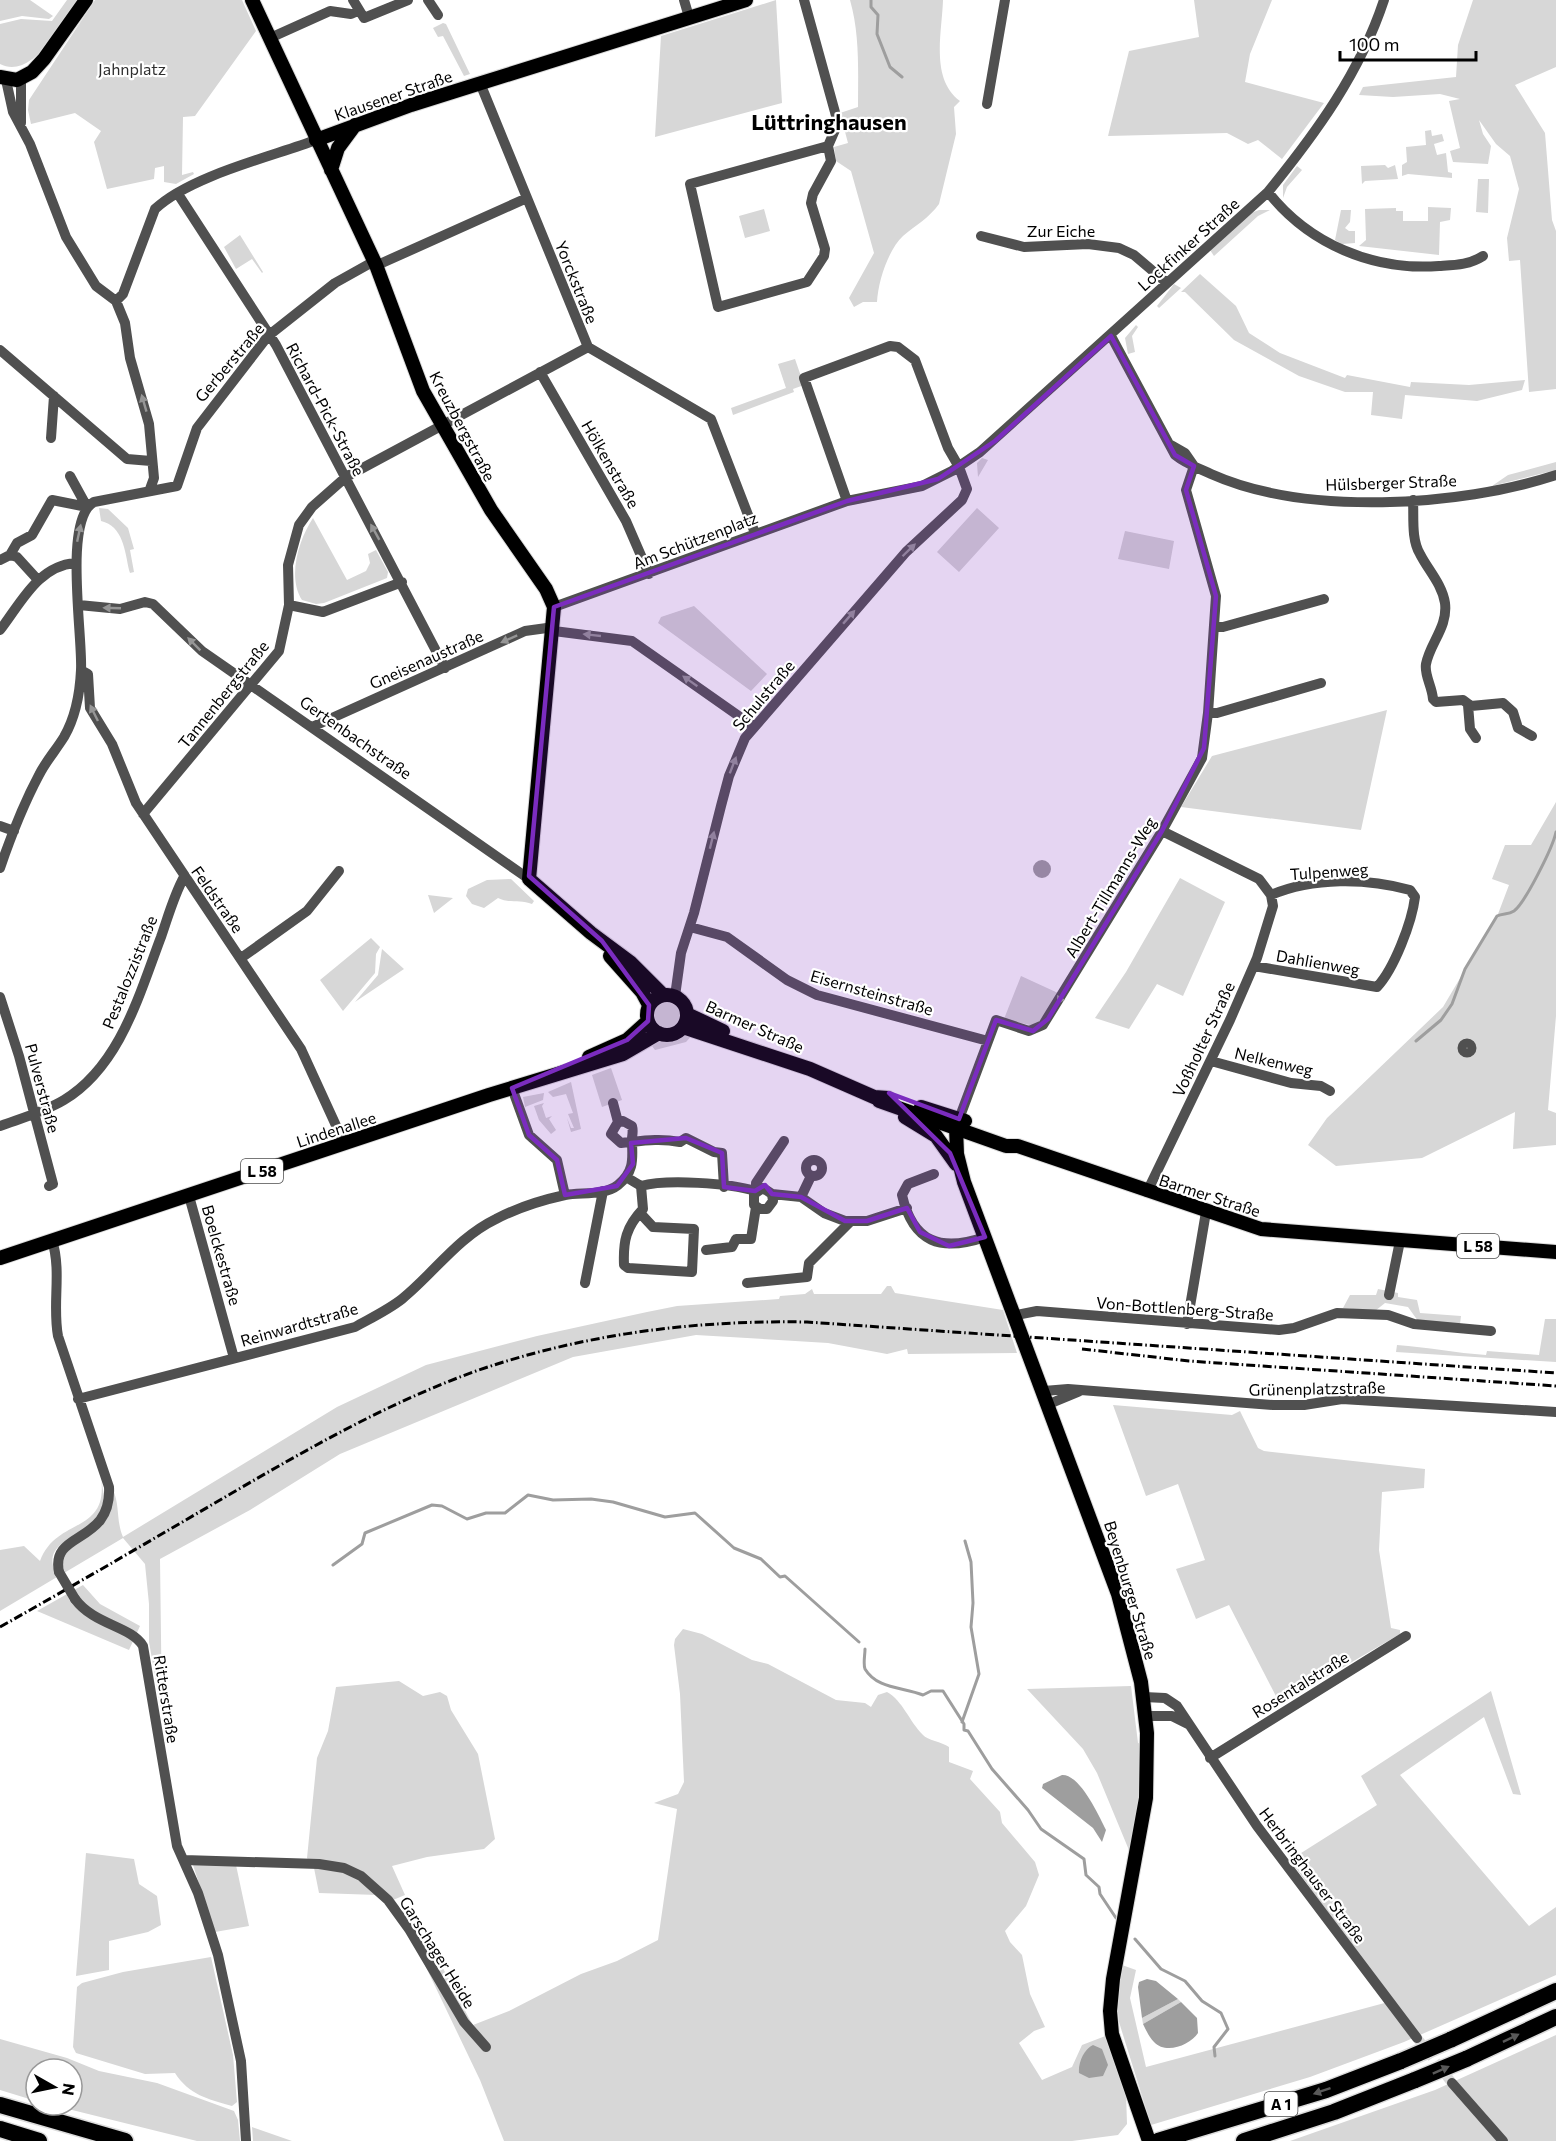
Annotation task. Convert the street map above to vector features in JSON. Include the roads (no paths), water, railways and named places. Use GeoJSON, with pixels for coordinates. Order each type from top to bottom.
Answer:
{"type":"FeatureCollection","features":[{"type":"Feature","properties":{"kind":"highway","name":"A 1"},"geometry":{"type":"LineString","coordinates":[[1158,2141],[1326,2090],[1450,2040],[1556,1991]]}},
{"type":"Feature","properties":{"kind":"highway","name":"A 1"},"geometry":{"type":"LineString","coordinates":[[1244,2141],[1334,2112],[1415,2080],[1556,2017]]}},
{"type":"Feature","properties":{"kind":"highway"},"geometry":{"type":"LineString","coordinates":[[0,2105],[125,2141]]}},
{"type":"Feature","properties":{"kind":"highway"},"geometry":{"type":"LineString","coordinates":[[0,2129],[39,2141]]}},
{"type":"Feature","properties":{"kind":"main road"},"geometry":{"type":"LineString","coordinates":[[3,78],[21,78],[32,72],[44,59],[86,0]]}},
{"type":"Feature","properties":{"kind":"main road","name":"Kreuzbergstraße"},"geometry":{"type":"LineString","coordinates":[[252,0],[376,265],[423,391],[491,510],[546,589],[554,606],[554,629],[529,879]]}},
{"type":"Feature","properties":{"kind":"main road","name":"Klausener Straße"},"geometry":{"type":"LineString","coordinates":[[316,140],[356,123],[746,0]]}},
{"type":"Feature","properties":{"kind":"main road"},"geometry":{"type":"LineString","coordinates":[[331,170],[338,148],[356,123]]}},
{"type":"Feature","properties":{"kind":"main road","name":"Gertenbachstraße"},"geometry":{"type":"LineString","coordinates":[[529,879],[669,996]]}},
{"type":"Feature","properties":{"kind":"main road","name":"Gertenbachstraße"},"geometry":{"type":"LineString","coordinates":[[602,942],[608,954],[642,992],[649,1005]]}},
{"type":"Feature","properties":{"kind":"main road"},"geometry":{"type":"LineString","coordinates":[[669,996],[685,1005],[685,1021],[674,1034],[659,1034],[648,1021],[649,1005],[669,996]]}},
{"type":"Feature","properties":{"kind":"main road","name":"Lindenallee"},"geometry":{"type":"LineString","coordinates":[[0,1258],[546,1077],[627,1040],[648,1021]]}},
{"type":"Feature","properties":{"kind":"main road","name":"Barmer Straße"},"geometry":{"type":"LineString","coordinates":[[685,1021],[793,1059],[810,1070],[876,1099],[1010,1138],[1018,1146],[1206,1212],[1261,1228],[1556,1252]]}},
{"type":"Feature","properties":{"kind":"main road","name":"Lindenallee"},"geometry":{"type":"LineString","coordinates":[[546,1077],[556,1076],[623,1054],[659,1034]]}},
{"type":"Feature","properties":{"kind":"main road"},"geometry":{"type":"LineString","coordinates":[[876,1099],[884,1108],[915,1121],[927,1129],[961,1170]]}},
{"type":"Feature","properties":{"kind":"main road"},"geometry":{"type":"LineString","coordinates":[[950,1154],[949,1137],[958,1123]]}},
{"type":"Feature","properties":{"kind":"main road"},"geometry":{"type":"LineString","coordinates":[[958,1123],[957,1154],[961,1170]]}},
{"type":"Feature","properties":{"kind":"main road","name":"Beyenburger Straße"},"geometry":{"type":"LineString","coordinates":[[961,1170],[1118,1594],[1137,1661],[1146,1716],[1146,1798],[1113,1979],[1110,2011],[1112,2034],[1149,2141]]}},
{"type":"Feature","properties":{"kind":"street"},"geometry":{"type":"LineString","coordinates":[[355,5],[361,17],[368,18],[408,0]]}},
{"type":"Feature","properties":{"kind":"street"},"geometry":{"type":"LineString","coordinates":[[428,0],[438,15]]}},
{"type":"Feature","properties":{"kind":"street"},"geometry":{"type":"LineString","coordinates":[[684,0],[689,17]]}},
{"type":"Feature","properties":{"kind":"street"},"geometry":{"type":"LineString","coordinates":[[804,0],[838,123],[828,146],[831,161],[813,194],[811,203],[825,249],[824,256],[811,279],[718,307],[690,184],[828,146]]}},
{"type":"Feature","properties":{"kind":"street"},"geometry":{"type":"LineString","coordinates":[[987,104],[1005,0]]}},
{"type":"Feature","properties":{"kind":"street","name":"Lockfinker Straße"},"geometry":{"type":"LineString","coordinates":[[959,467],[994,441],[1268,192],[1303,148],[1344,89],[1384,0]]}},
{"type":"Feature","properties":{"kind":"street"},"geometry":{"type":"LineString","coordinates":[[270,38],[330,11],[351,14],[355,5]]}},
{"type":"Feature","properties":{"kind":"street"},"geometry":{"type":"LineString","coordinates":[[0,868],[38,775],[71,722],[81,670],[75,563],[78,538],[87,507],[94,502],[150,489],[154,478],[147,415],[116,301],[96,286],[66,237],[21,123],[13,112],[3,78]]}},
{"type":"Feature","properties":{"kind":"street"},"geometry":{"type":"LineString","coordinates":[[21,78],[21,123]]}},
{"type":"Feature","properties":{"kind":"street","name":"Yorckstraße"},"geometry":{"type":"LineString","coordinates":[[480,83],[588,347],[711,419],[755,533]]}},
{"type":"Feature","properties":{"kind":"street","name":"Klausener Straße"},"geometry":{"type":"LineString","coordinates":[[116,301],[123,294],[155,209],[165,200],[200,182],[316,140]]}},
{"type":"Feature","properties":{"kind":"street"},"geometry":{"type":"LineString","coordinates":[[1268,192],[1279,205],[1312,232],[1337,248],[1369,261],[1405,267],[1432,267],[1467,264],[1483,256]]}},
{"type":"Feature","properties":{"kind":"street","name":"Richard-Pick-Straße"},"geometry":{"type":"LineString","coordinates":[[178,195],[276,345],[445,668]]}},
{"type":"Feature","properties":{"kind":"street","name":"Gerberstraße"},"geometry":{"type":"LineString","coordinates":[[150,489],[177,486],[201,420],[268,336],[328,288],[369,264],[376,265],[527,198]]}},
{"type":"Feature","properties":{"kind":"street","name":"Zur Eiche"},"geometry":{"type":"LineString","coordinates":[[981,236],[1024,246],[1088,244],[1119,248],[1134,255],[1167,283]]}},
{"type":"Feature","properties":{"kind":"street","name":"Hülsberger Straße"},"geometry":{"type":"LineString","coordinates":[[1111,336],[1171,445],[1190,458],[1194,466],[1239,486],[1281,496],[1353,501],[1413,500],[1472,495],[1556,476]]}},
{"type":"Feature","properties":{"kind":"street","name":"Schulstraße"},"geometry":{"type":"LineString","coordinates":[[669,996],[690,927],[729,776],[753,726],[906,552],[962,500],[967,483],[948,448],[915,360],[898,347],[890,345],[804,378],[847,501]]}},
{"type":"Feature","properties":{"kind":"street","name":"Tannenbergstraße"},"geometry":{"type":"LineString","coordinates":[[143,814],[279,651],[289,605],[288,565],[299,525],[312,507],[346,477],[588,347]]}},
{"type":"Feature","properties":{"kind":"street"},"geometry":{"type":"LineString","coordinates":[[0,350],[127,459],[151,461]]}},
{"type":"Feature","properties":{"kind":"street","name":"Hölkenstraße"},"geometry":{"type":"LineString","coordinates":[[540,372],[627,520],[649,574]]}},
{"type":"Feature","properties":{"kind":"street"},"geometry":{"type":"LineString","coordinates":[[51,438],[54,396]]}},
{"type":"Feature","properties":{"kind":"street","name":"Albert-Tillmanns-Weg"},"geometry":{"type":"LineString","coordinates":[[988,1041],[996,1020],[1029,1031],[1043,1025],[1162,831],[1202,758],[1215,627],[1215,588],[1186,490],[1194,466]]}},
{"type":"Feature","properties":{"kind":"street","name":"Am Schützenplatz"},"geometry":{"type":"LineString","coordinates":[[554,606],[649,574],[755,533],[847,501],[922,486],[959,467]]}},
{"type":"Feature","properties":{"kind":"street"},"geometry":{"type":"LineString","coordinates":[[69,476],[87,507]]}},
{"type":"Feature","properties":{"kind":"street"},"geometry":{"type":"LineString","coordinates":[[5,558],[17,543],[32,536],[52,500],[87,507]]}},
{"type":"Feature","properties":{"kind":"street"},"geometry":{"type":"LineString","coordinates":[[1413,500],[1416,544],[1440,589],[1445,605],[1441,629],[1426,664],[1426,676],[1432,684],[1433,699],[1436,702],[1463,700],[1468,705],[1470,729],[1476,738]]}},
{"type":"Feature","properties":{"kind":"street"},"geometry":{"type":"LineString","coordinates":[[5,558],[17,557],[38,580]]}},
{"type":"Feature","properties":{"kind":"street"},"geometry":{"type":"LineString","coordinates":[[0,630],[38,580],[51,569],[75,563]]}},
{"type":"Feature","properties":{"kind":"street"},"geometry":{"type":"LineString","coordinates":[[289,605],[323,612],[402,582]]}},
{"type":"Feature","properties":{"kind":"street"},"geometry":{"type":"LineString","coordinates":[[1215,627],[1223,627],[1324,600]]}},
{"type":"Feature","properties":{"kind":"street","name":"Gertenbachstraße"},"geometry":{"type":"LineString","coordinates":[[79,605],[120,609],[145,602],[153,604],[202,651],[529,879]]}},
{"type":"Feature","properties":{"kind":"street","name":"Gneisenaustraße"},"geometry":{"type":"LineString","coordinates":[[312,727],[525,631],[554,629],[632,641],[753,726]]}},
{"type":"Feature","properties":{"kind":"street","name":"Feldstraße"},"geometry":{"type":"LineString","coordinates":[[81,670],[88,674],[90,708],[112,744],[136,803],[306,1056],[344,1143]]}},
{"type":"Feature","properties":{"kind":"street"},"geometry":{"type":"LineString","coordinates":[[1208,713],[1239,707],[1321,683]]}},
{"type":"Feature","properties":{"kind":"street"},"geometry":{"type":"LineString","coordinates":[[1468,705],[1503,703],[1512,711],[1518,728],[1532,736]]}},
{"type":"Feature","properties":{"kind":"street"},"geometry":{"type":"LineString","coordinates":[[0,826],[14,831]]}},
{"type":"Feature","properties":{"kind":"street","name":"Tulpenweg"},"geometry":{"type":"LineString","coordinates":[[1162,831],[1248,872],[1259,879],[1271,895],[1286,889],[1350,882],[1386,883],[1410,890],[1414,897],[1414,906],[1406,930],[1384,980],[1377,987]]}},
{"type":"Feature","properties":{"kind":"street"},"geometry":{"type":"LineString","coordinates":[[242,958],[307,911],[339,871]]}},
{"type":"Feature","properties":{"kind":"street","name":"Pestalozzistraße"},"geometry":{"type":"LineString","coordinates":[[0,1126],[65,1099],[86,1084],[104,1064],[138,999],[184,877]]}},
{"type":"Feature","properties":{"kind":"street","name":"Voßholter Straße"},"geometry":{"type":"LineString","coordinates":[[1147,1192],[1254,966],[1271,917],[1271,895]]}},
{"type":"Feature","properties":{"kind":"street","name":"Eisernsteinstraße"},"geometry":{"type":"LineString","coordinates":[[690,927],[727,937],[787,980],[817,995],[988,1041]]}},
{"type":"Feature","properties":{"kind":"street","name":"Dahlienweg"},"geometry":{"type":"LineString","coordinates":[[1254,966],[1377,987]]}},
{"type":"Feature","properties":{"kind":"street","name":"Pulverstraße"},"geometry":{"type":"LineString","coordinates":[[0,997],[35,1113],[53,1184],[49,1186]]}},
{"type":"Feature","properties":{"kind":"street"},"geometry":{"type":"LineString","coordinates":[[958,1123],[988,1041]]}},
{"type":"Feature","properties":{"kind":"street","name":"Nelkenweg"},"geometry":{"type":"LineString","coordinates":[[1211,1061],[1291,1083],[1321,1086],[1330,1091]]}},
{"type":"Feature","properties":{"kind":"street"},"geometry":{"type":"LineString","coordinates":[[512,1088],[529,1135],[557,1160],[565,1195]]}},
{"type":"Feature","properties":{"kind":"street"},"geometry":{"type":"LineString","coordinates":[[613,1103],[618,1122]]}},
{"type":"Feature","properties":{"kind":"street"},"geometry":{"type":"LineString","coordinates":[[640,1213],[653,1227],[694,1229],[692,1272],[628,1268],[624,1265],[625,1235],[640,1213],[643,1209],[644,1193],[641,1186],[626,1177],[633,1164],[631,1142],[632,1126],[623,1121],[618,1122],[612,1129],[613,1138],[621,1143],[631,1142],[659,1138],[680,1142],[686,1138],[714,1152],[722,1152],[724,1187]]}},
{"type":"Feature","properties":{"kind":"street"},"geometry":{"type":"LineString","coordinates":[[706,1251],[732,1247],[736,1239],[751,1239],[756,1207],[752,1199],[756,1191],[756,1183],[784,1141]]}},
{"type":"Feature","properties":{"kind":"street"},"geometry":{"type":"LineString","coordinates":[[934,1174],[908,1184],[902,1195],[920,1232],[937,1243],[961,1245],[984,1237]]}},
{"type":"Feature","properties":{"kind":"street"},"geometry":{"type":"LineString","coordinates":[[801,1197],[811,1176]]}},
{"type":"Feature","properties":{"kind":"street","name":"Reinwardtstraße"},"geometry":{"type":"LineString","coordinates":[[78,1400],[355,1327],[389,1309],[404,1297],[448,1252],[473,1232],[523,1207],[565,1195],[603,1191],[617,1186],[626,1177]]}},
{"type":"Feature","properties":{"kind":"street"},"geometry":{"type":"LineString","coordinates":[[641,1186],[675,1182],[756,1191],[766,1189],[772,1194],[801,1197],[833,1218],[850,1222],[867,1221],[907,1208]]}},
{"type":"Feature","properties":{"kind":"street"},"geometry":{"type":"LineString","coordinates":[[585,1283],[603,1191]]}},
{"type":"Feature","properties":{"kind":"street"},"geometry":{"type":"LineString","coordinates":[[756,1207],[762,1210],[769,1207],[773,1201],[772,1194]]}},
{"type":"Feature","properties":{"kind":"street","name":"Boelckestraße"},"geometry":{"type":"LineString","coordinates":[[189,1196],[234,1358]]}},
{"type":"Feature","properties":{"kind":"street"},"geometry":{"type":"LineString","coordinates":[[1187,1324],[1206,1212]]}},
{"type":"Feature","properties":{"kind":"street"},"geometry":{"type":"LineString","coordinates":[[747,1283],[807,1277],[809,1263],[850,1222]]}},
{"type":"Feature","properties":{"kind":"street","name":"Ritterstraße"},"geometry":{"type":"LineString","coordinates":[[52,1240],[57,1262],[54,1317],[62,1355],[109,1487],[108,1509],[96,1526],[63,1548],[58,1560],[59,1572],[75,1599],[92,1617],[131,1634],[143,1646],[153,1690],[177,1846],[218,1955],[241,2061],[246,2141]]}},
{"type":"Feature","properties":{"kind":"street"},"geometry":{"type":"LineString","coordinates":[[1389,1295],[1400,1241]]}},
{"type":"Feature","properties":{"kind":"street","name":"Von-Bottlenberg-Straße"},"geometry":{"type":"LineString","coordinates":[[1016,1315],[1037,1311],[1279,1330],[1294,1328],[1337,1313],[1388,1314],[1414,1324],[1491,1331]]}},
{"type":"Feature","properties":{"kind":"street","name":"Grünenplatzstraße"},"geometry":{"type":"LineString","coordinates":[[1047,1398],[1062,1389],[1273,1405],[1304,1405],[1342,1400],[1556,1412]]}},
{"type":"Feature","properties":{"kind":"street","name":"Rosentalstraße"},"geometry":{"type":"LineString","coordinates":[[1210,1758],[1406,1636]]}},
{"type":"Feature","properties":{"kind":"street","name":"Herbringhauser Straße"},"geometry":{"type":"LineString","coordinates":[[1143,1697],[1171,1701],[1267,1840],[1417,2038]]}},
{"type":"Feature","properties":{"kind":"street"},"geometry":{"type":"LineString","coordinates":[[1146,1716],[1172,1716],[1190,1726]]}},
{"type":"Feature","properties":{"kind":"street","name":"Garschager Heide"},"geometry":{"type":"LineString","coordinates":[[184,1860],[319,1864],[344,1868],[361,1876],[388,1900],[409,1929],[464,2022],[486,2047]]}},
{"type":"Feature","properties":{"kind":"street"},"geometry":{"type":"LineString","coordinates":[[1452,2083],[1503,2141]]}},
{"type":"Feature","properties":{"kind":"waterway"},"geometry":{"type":"LineString","coordinates":[[871,0],[871,7],[878,15],[877,34],[890,67],[902,77]]}},
{"type":"Feature","properties":{"kind":"waterway"},"geometry":{"type":"LineString","coordinates":[[1416,1041],[1441,1020],[1452,1004],[1465,969],[1497,916],[1510,913],[1519,906],[1544,861],[1556,832]]}},
{"type":"Feature","properties":{"kind":"waterway"},"geometry":{"type":"LineString","coordinates":[[333,1565],[362,1544],[365,1533],[432,1505],[442,1506],[467,1519],[486,1513],[505,1513],[528,1495],[553,1500],[591,1499],[613,1502],[665,1517],[695,1513],[734,1548],[761,1559],[780,1577],[785,1576],[859,1642]]}},
{"type":"Feature","properties":{"kind":"waterway"},"geometry":{"type":"LineString","coordinates":[[962,1722],[979,1674],[971,1627],[973,1603],[971,1562],[965,1541]]}},
{"type":"Feature","properties":{"kind":"waterway"},"geometry":{"type":"LineString","coordinates":[[865,1649],[865,1669],[870,1676],[883,1684],[923,1695],[931,1691],[943,1691],[964,1724],[964,1730],[968,1731],[992,1769],[1028,1810],[1041,1829],[1084,1859],[1086,1875],[1099,1887],[1100,1894],[1116,1918]]}},
{"type":"Feature","properties":{"kind":"waterway"},"geometry":{"type":"LineString","coordinates":[[1135,1939],[1161,1969],[1185,1981],[1202,2001],[1221,2013],[1228,2029],[1214,2047],[1215,2056]]}},
{"type":"Feature","properties":{"kind":"tunnel"},"geometry":{"type":"LineString","coordinates":[[1417,2038],[1452,2083]]}},
{"type":"Feature","properties":{"kind":"railway"},"geometry":{"type":"LineString","coordinates":[[0,1627],[291,1459],[382,1411],[444,1383],[516,1358],[557,1347],[639,1332],[723,1324],[807,1322],[1556,1373]]}},
{"type":"Feature","properties":{"kind":"railway"},"geometry":{"type":"LineString","coordinates":[[1082,1349],[1189,1361],[1556,1386]]}},
{"type":"Feature","properties":{"kind":"district","name":"Lüttringhausen"},"geometry":{"type":"Point","coordinates":[829,121]}},
{"type":"Feature","properties":{"kind":"park label","name":"Jahnplatz"},"geometry":{"type":"Point","coordinates":[132,68]}}]}
